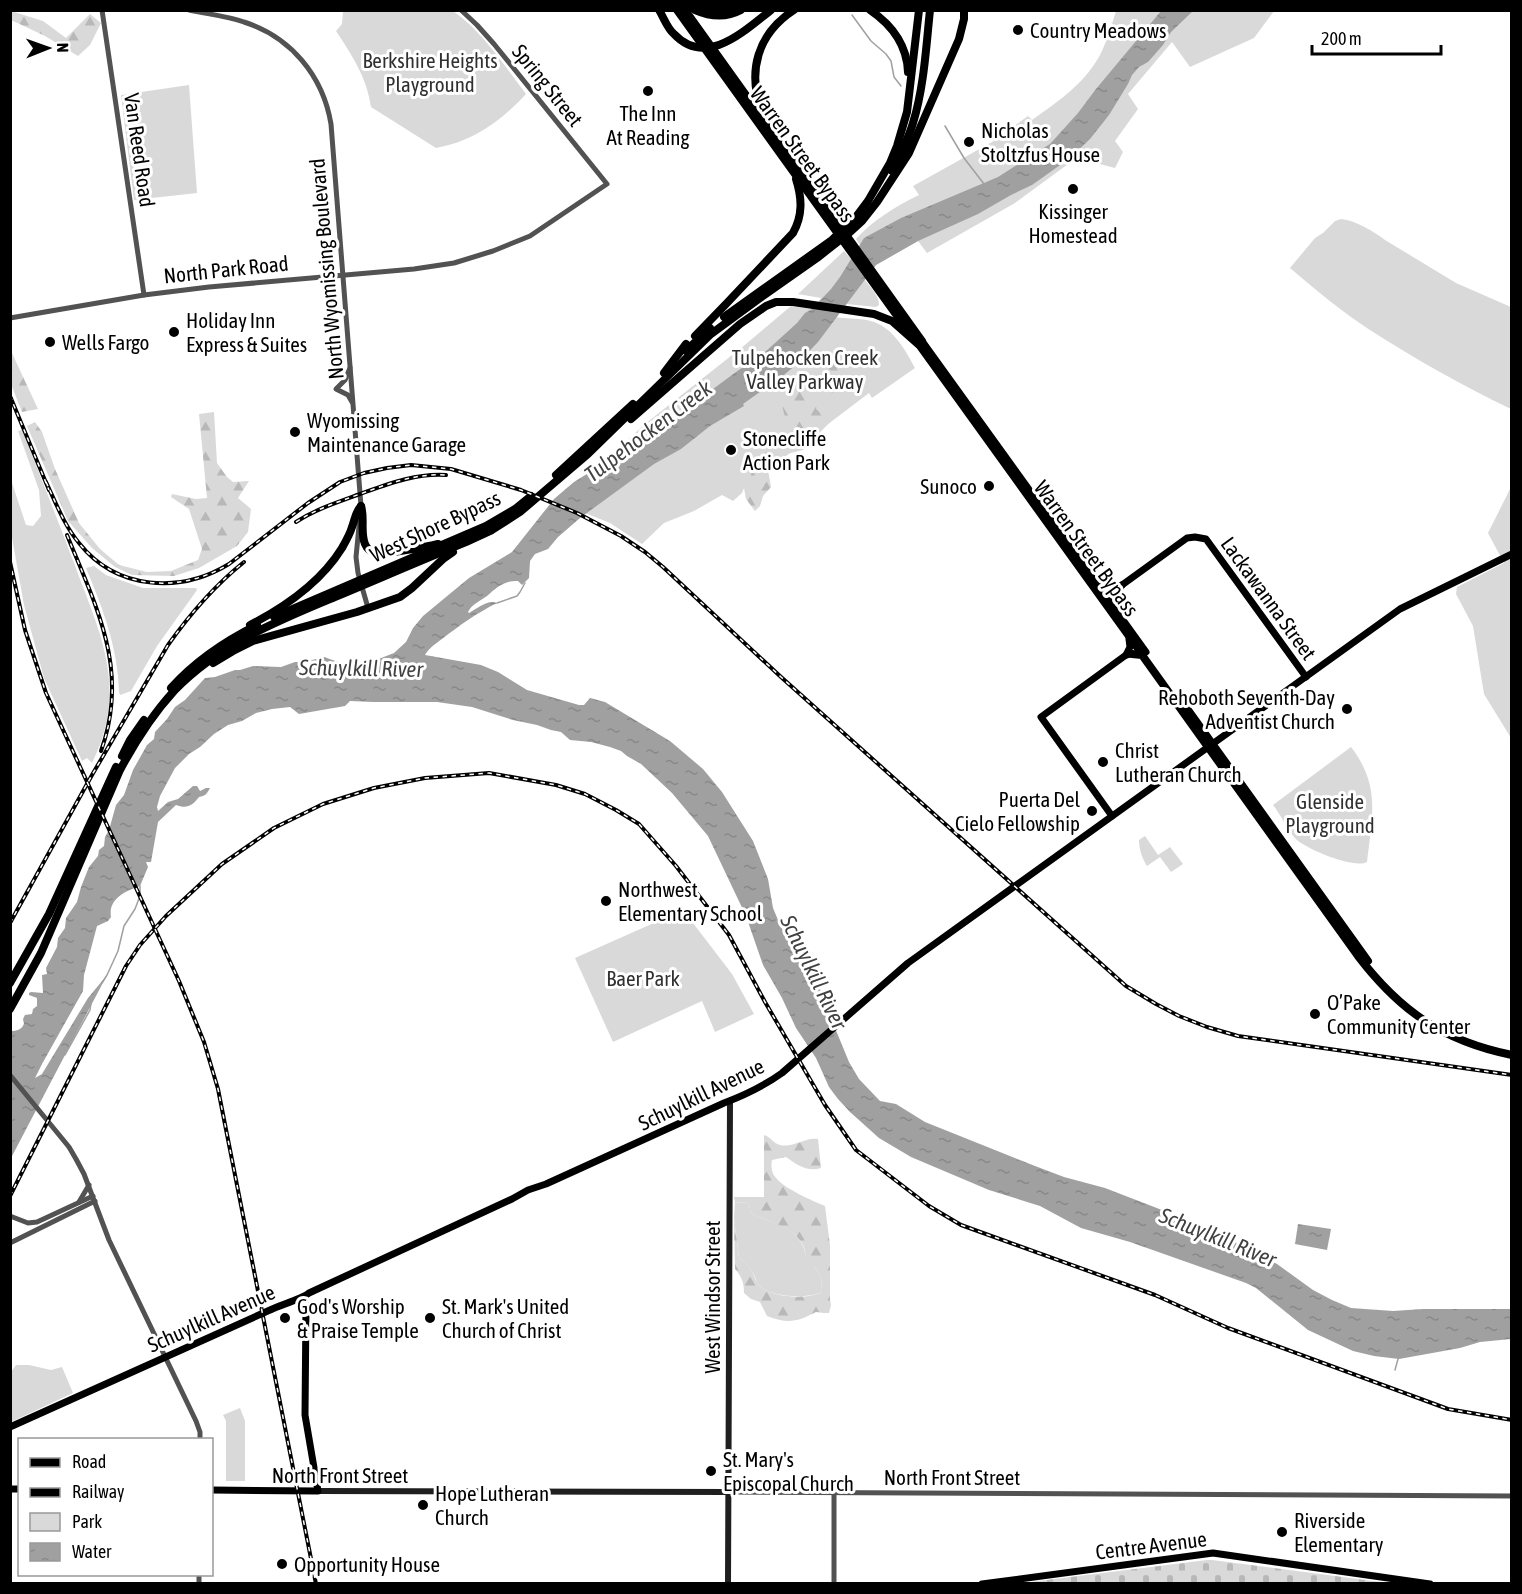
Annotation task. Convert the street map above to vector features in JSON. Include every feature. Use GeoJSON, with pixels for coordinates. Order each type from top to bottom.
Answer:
{"type":"FeatureCollection","features":[{"type":"Feature","properties":{"kind":"highway"},"geometry":{"type":"LineString","coordinates":[[659,10],[672,32],[684,42],[698,47],[714,47],[735,37],[771,10]]}},
{"type":"Feature","properties":{"kind":"highway","name":"Warren Street Bypass"},"geometry":{"type":"LineString","coordinates":[[677,10],[793,172],[837,228]]}},
{"type":"Feature","properties":{"kind":"highway","name":"Warren Street Bypass"},"geometry":{"type":"LineString","coordinates":[[685,10],[920,343]]}},
{"type":"Feature","properties":{"kind":"highway"},"geometry":{"type":"LineString","coordinates":[[696,10],[718,16],[729,15],[741,10]]}},
{"type":"Feature","properties":{"kind":"highway"},"geometry":{"type":"LineString","coordinates":[[769,127],[756,91],[757,59],[768,34],[776,24],[794,10]]}},
{"type":"Feature","properties":{"kind":"highway"},"geometry":{"type":"LineString","coordinates":[[870,10],[890,27],[905,52],[909,83],[907,112]]}},
{"type":"Feature","properties":{"kind":"highway"},"geometry":{"type":"LineString","coordinates":[[907,112],[919,10]]}},
{"type":"Feature","properties":{"kind":"highway"},"geometry":{"type":"LineString","coordinates":[[862,220],[887,181],[913,125],[922,81],[930,10]]}},
{"type":"Feature","properties":{"kind":"highway"},"geometry":{"type":"LineString","coordinates":[[862,220],[878,202],[909,153],[959,39],[964,10]]}},
{"type":"Feature","properties":{"kind":"highway","name":"West Shore Bypass"},"geometry":{"type":"LineString","coordinates":[[10,983],[49,914],[130,740],[153,707],[180,678],[202,658],[243,632],[431,551],[486,526],[515,509],[627,410],[699,338],[831,240],[856,217],[890,163],[907,112]]}},
{"type":"Feature","properties":{"kind":"highway"},"geometry":{"type":"LineString","coordinates":[[664,373],[686,345],[793,233],[799,220],[801,207],[800,193],[793,172]]}},
{"type":"Feature","properties":{"kind":"highway","name":"West Shore Bypass"},"geometry":{"type":"LineString","coordinates":[[10,1009],[41,953],[120,770],[157,711],[175,690],[201,667],[240,639],[466,542],[492,530],[517,514],[626,419],[711,334],[817,258],[862,220]]}},
{"type":"Feature","properties":{"kind":"highway"},"geometry":{"type":"LineString","coordinates":[[554,483],[638,414],[740,324],[772,304],[793,302],[880,316],[892,321],[920,343]]}},
{"type":"Feature","properties":{"kind":"highway"},"geometry":{"type":"LineString","coordinates":[[361,506],[364,514],[364,542],[368,549],[375,553],[434,545],[499,518]]}},
{"type":"Feature","properties":{"kind":"highway"},"geometry":{"type":"LineString","coordinates":[[202,658],[226,638],[264,618],[290,600],[324,571],[343,546],[361,506]]}},
{"type":"Feature","properties":{"kind":"highway"},"geometry":{"type":"LineString","coordinates":[[157,711],[208,667],[244,645],[394,600],[404,594],[447,555],[493,534],[517,514]]}},
{"type":"Feature","properties":{"kind":"highway"},"geometry":{"type":"LineString","coordinates":[[1129,655],[1144,654]]}},
{"type":"Feature","properties":{"kind":"highway","name":"Warren Street Bypass"},"geometry":{"type":"LineString","coordinates":[[1144,654],[1362,953],[1384,979],[1409,1004],[1441,1025],[1476,1040],[1512,1049]]}},
{"type":"Feature","properties":{"kind":"highway","name":"Warren Street Bypass"},"geometry":{"type":"LineString","coordinates":[[1144,654],[1358,956],[1380,983],[1406,1008],[1431,1026],[1467,1042],[1512,1055]]}},
{"type":"Feature","properties":{"kind":"main road","name":"Warren Street Bypass"},"geometry":{"type":"LineString","coordinates":[[920,343],[1120,616],[1144,654]]}},
{"type":"Feature","properties":{"kind":"main road","name":"Warren Street Bypass"},"geometry":{"type":"LineString","coordinates":[[920,343],[1128,637],[1144,654]]}},
{"type":"Feature","properties":{"kind":"main road","name":"Lackawanna Street"},"geometry":{"type":"LineString","coordinates":[[1122,585],[1187,538],[1206,539],[1306,677]]}},
{"type":"Feature","properties":{"kind":"main road","name":"Schuylkill Avenue"},"geometry":{"type":"LineString","coordinates":[[10,1427],[290,1301],[304,1297],[528,1190],[546,1184],[766,1084],[782,1073],[908,963],[1400,609],[1512,554]]}},
{"type":"Feature","properties":{"kind":"main road"},"geometry":{"type":"LineString","coordinates":[[1099,587],[1111,589],[1122,585]]}},
{"type":"Feature","properties":{"kind":"main road"},"geometry":{"type":"LineString","coordinates":[[1120,616],[1117,597],[1122,585]]}},
{"type":"Feature","properties":{"kind":"main road"},"geometry":{"type":"LineString","coordinates":[[1112,816],[1041,717],[1129,655],[1128,637]]}},
{"type":"Feature","properties":{"kind":"main road","name":"West Windsor Street"},"geometry":{"type":"LineString","coordinates":[[728,1584],[730,1101]]}},
{"type":"Feature","properties":{"kind":"main road"},"geometry":{"type":"LineString","coordinates":[[304,1297],[306,1306],[305,1415],[318,1491]]}},
{"type":"Feature","properties":{"kind":"main road","name":"North Front Street"},"geometry":{"type":"LineString","coordinates":[[213,1490],[728,1492]]}},
{"type":"Feature","properties":{"kind":"main road","name":"Centre Avenue"},"geometry":{"type":"LineString","coordinates":[[982,1584],[1213,1553],[1430,1584]]}},
{"type":"Feature","properties":{"kind":"street","name":"Van Reed Road"},"geometry":{"type":"LineString","coordinates":[[102,10],[144,295]]}},
{"type":"Feature","properties":{"kind":"street","name":"North Wyomissing Boulevard"},"geometry":{"type":"LineString","coordinates":[[189,10],[242,21],[268,32],[285,43],[301,57],[317,82],[326,102],[331,124],[361,506],[356,549],[358,573],[368,608]]}},
{"type":"Feature","properties":{"kind":"street","name":"Spring Street"},"geometry":{"type":"LineString","coordinates":[[461,10],[494,44],[607,184]]}},
{"type":"Feature","properties":{"kind":"street","name":"North Park Road"},"geometry":{"type":"LineString","coordinates":[[10,318],[144,295],[240,283],[445,265],[493,251],[530,236],[607,184]]}},
{"type":"Feature","properties":{"kind":"street"},"geometry":{"type":"LineString","coordinates":[[351,366],[345,380],[336,388],[348,395],[354,407]]}},
{"type":"Feature","properties":{"kind":"street"},"geometry":{"type":"LineString","coordinates":[[10,1075],[69,1147],[84,1174],[109,1240],[199,1427],[200,1438]]}},
{"type":"Feature","properties":{"kind":"street"},"geometry":{"type":"LineString","coordinates":[[10,1243],[81,1204],[89,1185]]}},
{"type":"Feature","properties":{"kind":"street"},"geometry":{"type":"LineString","coordinates":[[10,1216],[28,1223],[37,1222],[94,1198]]}},
{"type":"Feature","properties":{"kind":"street"},"geometry":{"type":"LineString","coordinates":[[81,1204],[98,1208]]}},
{"type":"Feature","properties":{"kind":"street","name":"North Front Street"},"geometry":{"type":"LineString","coordinates":[[728,1492],[1512,1496]]}},
{"type":"Feature","properties":{"kind":"street"},"geometry":{"type":"LineString","coordinates":[[834,1493],[834,1584]]}},
{"type":"Feature","properties":{"kind":"green space"},"geometry":{"type":"Polygon","coordinates":[[[11,11],[43,21],[66,38],[90,14],[101,23],[90,45],[78,56],[45,36],[11,20],[11,11]]]}},
{"type":"Feature","properties":{"kind":"green space","name":"Berkshire Heights Playground"},"geometry":{"type":"Polygon","coordinates":[[[343,11],[453,11],[483,39],[526,94],[507,113],[475,135],[436,148],[371,107],[362,77],[336,31],[342,24],[343,11]]]}},
{"type":"Feature","properties":{"kind":"green space","name":"Tulpehocken Creek Valley Parkway"},"geometry":{"type":"Polygon","coordinates":[[[1116,11],[1274,11],[1254,38],[1190,67],[1172,42],[1128,94],[1138,109],[1115,141],[1123,152],[1115,168],[1096,163],[1083,153],[1015,203],[927,253],[918,241],[876,265],[864,279],[876,294],[879,305],[876,307],[846,304],[836,317],[865,320],[881,325],[899,341],[915,368],[872,398],[869,393],[744,488],[733,501],[722,495],[694,511],[664,523],[642,544],[610,523],[585,513],[564,490],[598,467],[645,424],[791,306],[813,309],[821,298],[798,294],[844,251],[852,260],[860,245],[856,239],[862,232],[885,214],[919,195],[913,186],[992,142],[1028,116],[1032,120],[1072,90],[1096,62],[1116,11]]]}},
{"type":"Feature","properties":{"kind":"green space"},"geometry":{"type":"Polygon","coordinates":[[[189,85],[197,193],[134,200],[121,95],[189,85]]]}},
{"type":"Feature","properties":{"kind":"green space"},"geometry":{"type":"Polygon","coordinates":[[[1341,219],[1370,230],[1456,283],[1511,307],[1511,409],[1439,372],[1370,330],[1290,268],[1315,238],[1335,221],[1341,219]]]}},
{"type":"Feature","properties":{"kind":"green space"},"geometry":{"type":"Polygon","coordinates":[[[10,351],[38,409],[22,412],[11,384],[10,351]]]}},
{"type":"Feature","properties":{"kind":"green space"},"geometry":{"type":"Polygon","coordinates":[[[845,352],[853,364],[848,380],[817,405],[816,409],[831,421],[803,450],[779,456],[767,464],[771,487],[755,511],[746,499],[744,488],[751,473],[745,443],[786,439],[792,431],[784,413],[781,393],[815,390],[833,384],[842,375],[840,372],[832,373],[827,363],[845,352]]]}},
{"type":"Feature","properties":{"kind":"green space"},"geometry":{"type":"Polygon","coordinates":[[[214,412],[217,463],[233,482],[249,481],[238,498],[251,509],[248,532],[237,546],[199,568],[174,576],[132,575],[115,567],[92,548],[68,521],[27,426],[35,422],[42,432],[55,469],[79,523],[100,549],[119,565],[147,572],[171,571],[198,560],[202,549],[189,509],[171,497],[172,494],[196,499],[207,498],[199,414],[214,412]]]}},
{"type":"Feature","properties":{"kind":"green space"},"geometry":{"type":"Polygon","coordinates":[[[22,430],[93,614],[107,661],[108,710],[103,736],[92,763],[87,758],[82,761],[44,678],[24,605],[11,532],[11,480],[26,525],[33,526],[41,516],[39,490],[18,431],[22,430]]]}},
{"type":"Feature","properties":{"kind":"green space"},"geometry":{"type":"Polygon","coordinates":[[[1511,487],[1511,738],[1484,694],[1473,626],[1456,594],[1457,587],[1504,563],[1488,533],[1511,487]]]}},
{"type":"Feature","properties":{"kind":"green space"},"geometry":{"type":"Polygon","coordinates":[[[94,566],[106,575],[143,588],[196,588],[197,590],[157,646],[131,691],[120,695],[113,644],[86,568],[94,566]]]}},
{"type":"Feature","properties":{"kind":"green space","name":"Glenside Playground"},"geometry":{"type":"Polygon","coordinates":[[[1351,747],[1361,761],[1371,789],[1372,816],[1367,862],[1361,863],[1342,861],[1303,844],[1291,833],[1273,805],[1351,747]]]}},
{"type":"Feature","properties":{"kind":"green space"},"geometry":{"type":"Polygon","coordinates":[[[1145,836],[1158,855],[1170,847],[1183,864],[1171,872],[1160,857],[1147,866],[1139,843],[1139,840],[1145,836]]]}},
{"type":"Feature","properties":{"kind":"green space","name":"Baer Park"},"geometry":{"type":"Polygon","coordinates":[[[683,910],[732,974],[754,1014],[715,1032],[702,1001],[613,1042],[575,958],[683,910]]]}},
{"type":"Feature","properties":{"kind":"green space"},"geometry":{"type":"Polygon","coordinates":[[[764,1135],[785,1146],[818,1139],[821,1168],[807,1168],[786,1157],[772,1160],[772,1172],[785,1186],[825,1206],[830,1245],[831,1305],[829,1313],[816,1312],[792,1321],[767,1316],[760,1302],[744,1293],[742,1280],[735,1269],[734,1218],[739,1257],[751,1269],[763,1289],[779,1295],[798,1297],[822,1292],[821,1277],[814,1266],[805,1264],[805,1253],[797,1237],[780,1226],[752,1214],[748,1203],[735,1202],[734,1197],[764,1197],[764,1135]]]}},
{"type":"Feature","properties":{"kind":"green space"},"geometry":{"type":"Polygon","coordinates":[[[735,1202],[748,1203],[752,1214],[781,1226],[797,1236],[802,1244],[807,1266],[814,1266],[821,1277],[822,1292],[808,1296],[779,1295],[763,1289],[758,1284],[751,1270],[739,1257],[734,1218],[735,1202]]]}},
{"type":"Feature","properties":{"kind":"green space"},"geometry":{"type":"Polygon","coordinates":[[[16,1365],[29,1365],[51,1370],[62,1367],[73,1393],[11,1422],[11,1372],[16,1365]]]}},
{"type":"Feature","properties":{"kind":"green space"},"geometry":{"type":"Polygon","coordinates":[[[240,1408],[245,1421],[245,1481],[226,1481],[226,1421],[223,1415],[240,1408]]]}},
{"type":"Feature","properties":{"kind":"green space"},"geometry":{"type":"Polygon","coordinates":[[[1207,1560],[1389,1583],[1022,1583],[1207,1560]]]}},
{"type":"Feature","properties":{"kind":"water","name":"Schuylkill River"},"geometry":{"type":"Polygon","coordinates":[[[1161,11],[1193,11],[1171,32],[1148,62],[1132,75],[1109,115],[1090,139],[1070,158],[1032,185],[978,214],[918,241],[876,265],[818,342],[797,364],[766,390],[764,389],[743,404],[744,406],[710,426],[681,449],[654,464],[580,518],[548,549],[535,554],[530,561],[529,578],[522,585],[518,581],[513,581],[497,587],[468,612],[487,603],[497,603],[455,629],[432,646],[425,655],[481,665],[498,672],[527,690],[579,705],[584,705],[590,698],[605,702],[670,741],[703,769],[722,792],[753,841],[768,879],[773,908],[781,927],[828,1002],[834,1016],[835,1028],[849,1062],[859,1079],[880,1101],[896,1104],[925,1122],[1035,1166],[1105,1188],[1206,1227],[1277,1264],[1313,1290],[1351,1308],[1393,1311],[1511,1309],[1511,1339],[1480,1342],[1399,1359],[1353,1351],[1308,1330],[1256,1288],[1246,1283],[1130,1242],[1081,1228],[1040,1206],[989,1190],[911,1157],[879,1138],[850,1112],[829,1087],[816,1058],[796,1028],[763,965],[746,916],[708,836],[672,793],[641,764],[621,751],[591,742],[570,740],[561,732],[472,707],[437,702],[350,701],[345,706],[299,714],[290,707],[256,713],[214,734],[175,768],[160,796],[158,811],[168,802],[178,799],[193,786],[197,786],[200,791],[210,788],[206,794],[189,806],[176,805],[158,822],[151,862],[146,862],[148,867],[140,886],[119,897],[112,905],[111,917],[108,921],[97,926],[84,975],[83,991],[35,1078],[42,1074],[88,998],[107,975],[11,1158],[11,1031],[22,1028],[25,1015],[32,1014],[33,1009],[37,1006],[37,998],[29,993],[43,993],[42,975],[47,974],[46,968],[57,947],[58,938],[65,928],[66,918],[77,902],[89,867],[104,846],[116,805],[124,795],[133,770],[147,745],[154,739],[155,732],[175,707],[185,700],[205,678],[235,670],[253,666],[281,667],[324,657],[344,664],[353,663],[355,660],[359,663],[371,662],[394,653],[406,642],[413,628],[423,616],[469,578],[512,552],[554,499],[574,482],[636,446],[764,353],[831,289],[864,238],[901,218],[998,177],[1050,144],[1161,11]]]}},
{"type":"Feature","properties":{"kind":"water"},"geometry":{"type":"Polygon","coordinates":[[[1298,1224],[1331,1229],[1327,1250],[1295,1244],[1298,1224]]]}},
{"type":"Feature","properties":{"kind":"waterway"},"geometry":{"type":"LineString","coordinates":[[852,15],[871,41],[891,61],[894,77],[901,86]]}},
{"type":"Feature","properties":{"kind":"waterway"},"geometry":{"type":"LineString","coordinates":[[945,126],[964,158],[984,184]]}},
{"type":"Feature","properties":{"kind":"waterway"},"geometry":{"type":"LineString","coordinates":[[497,603],[517,596],[525,583]]}},
{"type":"Feature","properties":{"kind":"waterway"},"geometry":{"type":"LineString","coordinates":[[102,983],[118,951],[124,926],[135,909],[140,896],[140,886]]}},
{"type":"Feature","properties":{"kind":"waterway"},"geometry":{"type":"LineString","coordinates":[[65,1055],[90,1010],[91,1003]]}},
{"type":"Feature","properties":{"kind":"waterway"},"geometry":{"type":"LineString","coordinates":[[1395,1370],[1398,1359]]}},
{"type":"Feature","properties":{"kind":"railway"},"geometry":{"type":"LineString","coordinates":[[10,396],[49,490]]}},
{"type":"Feature","properties":{"kind":"railway"},"geometry":{"type":"LineString","coordinates":[[46,482],[69,529],[94,559],[130,578],[170,583],[210,574],[229,564],[308,503],[340,482],[364,473],[411,465],[451,469],[521,490],[577,513],[621,536],[645,552],[1126,986],[1156,1004],[1207,1027],[1238,1036],[1512,1075]]}},
{"type":"Feature","properties":{"kind":"railway"},"geometry":{"type":"LineString","coordinates":[[296,522],[327,506],[392,483],[413,477],[446,475]]}},
{"type":"Feature","properties":{"kind":"railway"},"geometry":{"type":"LineString","coordinates":[[67,535],[99,615],[111,667],[112,693],[109,721],[101,751]]}},
{"type":"Feature","properties":{"kind":"railway"},"geometry":{"type":"LineString","coordinates":[[10,562],[25,630],[46,693],[179,981],[204,1042],[218,1089],[316,1584]]}},
{"type":"Feature","properties":{"kind":"railway"},"geometry":{"type":"LineString","coordinates":[[10,923],[92,775],[168,645],[203,601],[244,562]]}},
{"type":"Feature","properties":{"kind":"railway"},"geometry":{"type":"LineString","coordinates":[[10,1196],[126,966],[140,945],[166,916],[222,864],[274,828],[323,804],[374,788],[425,778],[489,773],[556,785],[585,794],[639,824],[676,866],[729,935],[825,1105],[856,1150],[929,1206],[961,1225],[1155,1295],[1228,1328],[1448,1409],[1512,1420]]}},
{"type":"Feature","properties":{"kind":"place","name":"Country Meadows"},"geometry":{"type":"Point","coordinates":[1018,30]}},
{"type":"Feature","properties":{"kind":"place","name":"The Inn At Reading"},"geometry":{"type":"Point","coordinates":[648,91]}},
{"type":"Feature","properties":{"kind":"place","name":"Nicholas Stoltzfus House"},"geometry":{"type":"Point","coordinates":[969,142]}},
{"type":"Feature","properties":{"kind":"place","name":"Kissinger Homestead"},"geometry":{"type":"Point","coordinates":[1073,189]}},
{"type":"Feature","properties":{"kind":"place","name":"Holiday Inn Express & Suites"},"geometry":{"type":"Point","coordinates":[174,332]}},
{"type":"Feature","properties":{"kind":"place","name":"Wells Fargo"},"geometry":{"type":"Point","coordinates":[50,342]}},
{"type":"Feature","properties":{"kind":"place","name":"Wyomissing Maintenance Garage"},"geometry":{"type":"Point","coordinates":[295,432]}},
{"type":"Feature","properties":{"kind":"place","name":"Stonecliffe Action Park"},"geometry":{"type":"Point","coordinates":[731,450]}},
{"type":"Feature","properties":{"kind":"place","name":"Sunoco"},"geometry":{"type":"Point","coordinates":[989,486]}},
{"type":"Feature","properties":{"kind":"place","name":"Rehoboth Seventh-Day Adventist Church"},"geometry":{"type":"Point","coordinates":[1347,709]}},
{"type":"Feature","properties":{"kind":"place","name":"Christ Lutheran Church"},"geometry":{"type":"Point","coordinates":[1103,762]}},
{"type":"Feature","properties":{"kind":"place","name":"Puerta Del Cielo Fellowship"},"geometry":{"type":"Point","coordinates":[1092,811]}},
{"type":"Feature","properties":{"kind":"place","name":"Northwest Elementary School"},"geometry":{"type":"Point","coordinates":[606,901]}},
{"type":"Feature","properties":{"kind":"place","name":"O’Pake Community Center"},"geometry":{"type":"Point","coordinates":[1315,1014]}},
{"type":"Feature","properties":{"kind":"place","name":"God's Worship & Praise Temple"},"geometry":{"type":"Point","coordinates":[285,1318]}},
{"type":"Feature","properties":{"kind":"place","name":"St. Mark's United Church of Christ"},"geometry":{"type":"Point","coordinates":[430,1318]}},
{"type":"Feature","properties":{"kind":"place","name":"St. Mary's Episcopal Church"},"geometry":{"type":"Point","coordinates":[711,1471]}},
{"type":"Feature","properties":{"kind":"place","name":"Hope Lutheran Church"},"geometry":{"type":"Point","coordinates":[423,1505]}},
{"type":"Feature","properties":{"kind":"place","name":"Riverside Elementary"},"geometry":{"type":"Point","coordinates":[1282,1532]}},
{"type":"Feature","properties":{"kind":"place","name":"Opportunity House"},"geometry":{"type":"Point","coordinates":[282,1564]}},
{"type":"Feature","properties":{"kind":"water label","name":"Tulpehocken Creek"},"geometry":{"type":"Point","coordinates":[648,431]}}]}
